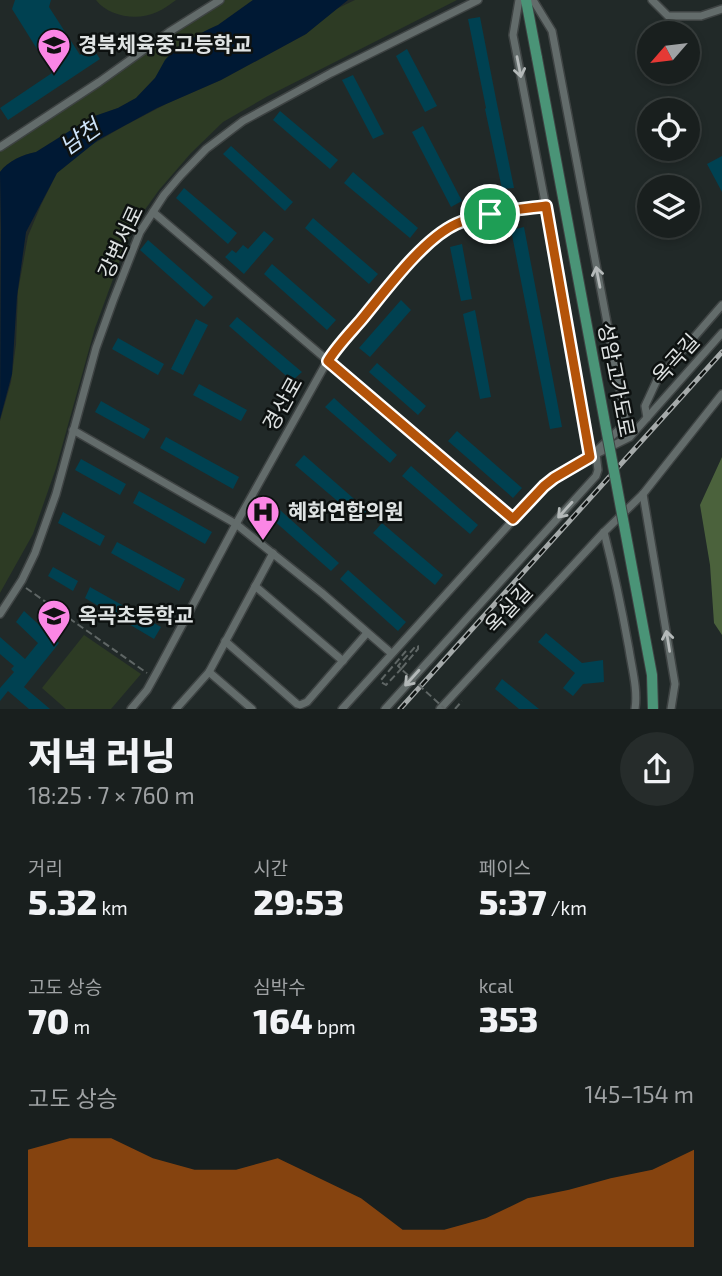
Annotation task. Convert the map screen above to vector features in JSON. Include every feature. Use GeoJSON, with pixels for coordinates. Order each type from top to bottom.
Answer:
{"type":"FeatureCollection","features":[{"type":"Feature","properties":{"kind":"main road","name":"성암고가도로"},"geometry":{"type":"LineString","coordinates":[[526,0],[652,675],[653,709]]}},
{"type":"Feature","properties":{"kind":"street"},"geometry":{"type":"LineString","coordinates":[[0,147],[220,0]]}},
{"type":"Feature","properties":{"kind":"street","name":"강변서로"},"geometry":{"type":"LineString","coordinates":[[0,614],[35,553],[56,494],[96,348],[140,232],[164,195],[221,137],[243,121],[478,0]]}},
{"type":"Feature","properties":{"kind":"street"},"geometry":{"type":"LineString","coordinates":[[385,709],[594,478],[598,470],[593,456],[513,35],[519,0]]}},
{"type":"Feature","properties":{"kind":"street"},"geometry":{"type":"LineString","coordinates":[[342,709],[544,486],[593,456],[626,423],[552,31],[533,0]]}},
{"type":"Feature","properties":{"kind":"street"},"geometry":{"type":"LineString","coordinates":[[652,0],[668,16],[701,16],[722,9]]}},
{"type":"Feature","properties":{"kind":"street"},"geometry":{"type":"LineString","coordinates":[[0,139],[11,139]]}},
{"type":"Feature","properties":{"kind":"street","name":"경산로"},"geometry":{"type":"LineString","coordinates":[[131,709],[154,678],[236,524],[328,361],[379,298],[430,241],[448,229],[468,219],[546,206]]}},
{"type":"Feature","properties":{"kind":"street"},"geometry":{"type":"LineString","coordinates":[[153,212],[513,519]]}},
{"type":"Feature","properties":{"kind":"street"},"geometry":{"type":"LineString","coordinates":[[647,418],[645,406],[657,380],[722,305]]}},
{"type":"Feature","properties":{"kind":"street","name":"옥곡길"},"geometry":{"type":"LineString","coordinates":[[593,456],[630,437],[722,333]]}},
{"type":"Feature","properties":{"kind":"street"},"geometry":{"type":"LineString","coordinates":[[671,709],[674,684],[643,494],[722,394]]}},
{"type":"Feature","properties":{"kind":"street"},"geometry":{"type":"LineString","coordinates":[[73,430],[236,524],[391,653]]}},
{"type":"Feature","properties":{"kind":"street","name":"옥실길"},"geometry":{"type":"LineString","coordinates":[[440,709],[604,532],[643,494]]}},
{"type":"Feature","properties":{"kind":"street"},"geometry":{"type":"LineString","coordinates":[[604,532],[633,673],[635,709]]}},
{"type":"Feature","properties":{"kind":"street"},"geometry":{"type":"LineString","coordinates":[[176,709],[209,672],[273,553]]}},
{"type":"Feature","properties":{"kind":"street"},"geometry":{"type":"LineString","coordinates":[[255,586],[343,661]]}},
{"type":"Feature","properties":{"kind":"street"},"geometry":{"type":"LineString","coordinates":[[225,641],[300,705],[307,702],[367,633]]}},
{"type":"Feature","properties":{"kind":"street"},"geometry":{"type":"LineString","coordinates":[[209,672],[247,707]]}},
{"type":"Feature","properties":{"kind":"path"},"geometry":{"type":"LineString","coordinates":[[19,584],[154,678]]}},
{"type":"Feature","properties":{"kind":"path"},"geometry":{"type":"LineString","coordinates":[[405,651],[381,682],[386,685],[400,671],[402,668],[410,659],[418,646],[398,666],[407,674],[416,683],[445,709]]}},
{"type":"Feature","properties":{"kind":"path"},"geometry":{"type":"LineString","coordinates":[[455,709],[462,701]]}},
{"type":"Feature","properties":{"kind":"green space"},"geometry":{"type":"Polygon","coordinates":[[[96,0],[176,0],[157,12],[133,17],[116,14],[96,0]]]}},
{"type":"Feature","properties":{"kind":"green space"},"geometry":{"type":"Polygon","coordinates":[[[220,0],[253,0],[209,29],[160,71],[136,98],[92,117],[36,152],[11,162],[0,172],[0,152],[169,32],[220,0]]]}},
{"type":"Feature","properties":{"kind":"green space"},"geometry":{"type":"Polygon","coordinates":[[[355,0],[457,0],[268,96],[223,122],[159,190],[134,225],[120,260],[95,328],[56,468],[33,534],[0,593],[0,421],[11,382],[18,291],[28,236],[57,173],[93,144],[124,126],[221,80],[306,34],[334,10],[355,0]]]}},
{"type":"Feature","properties":{"kind":"green space"},"geometry":{"type":"Polygon","coordinates":[[[722,457],[722,635],[714,623],[710,565],[700,505],[722,457]]]}},
{"type":"Feature","properties":{"kind":"green space"},"geometry":{"type":"Polygon","coordinates":[[[84,635],[141,674],[111,709],[66,709],[42,688],[84,635]]]}},
{"type":"Feature","properties":{"kind":"water","name":"남천"},"geometry":{"type":"Polygon","coordinates":[[[253,0],[348,0],[306,34],[221,80],[157,108],[98,140],[57,173],[26,232],[17,296],[12,374],[0,419],[0,172],[11,162],[36,152],[92,117],[136,98],[155,78],[165,60],[176,48],[218,25],[253,0]]]}},
{"type":"Feature","properties":{"kind":"building"},"geometry":{"type":"Polygon","coordinates":[[[15,0],[51,0],[49,7],[80,55],[92,47],[100,59],[8,120],[0,108],[52,73],[12,9],[15,0]]]}},
{"type":"Feature","properties":{"kind":"building"},"geometry":{"type":"Polygon","coordinates":[[[480,17],[514,188],[502,189],[485,109],[468,19],[480,17]]]}},
{"type":"Feature","properties":{"kind":"building"},"geometry":{"type":"Polygon","coordinates":[[[407,49],[437,106],[425,112],[396,56],[407,49]]]}},
{"type":"Feature","properties":{"kind":"building"},"geometry":{"type":"Polygon","coordinates":[[[353,75],[384,134],[373,139],[342,80],[353,75]]]}},
{"type":"Feature","properties":{"kind":"building"},"geometry":{"type":"Polygon","coordinates":[[[280,111],[338,160],[330,169],[273,120],[280,111]]]}},
{"type":"Feature","properties":{"kind":"building"},"geometry":{"type":"Polygon","coordinates":[[[423,126],[462,201],[451,207],[412,132],[423,126]]]}},
{"type":"Feature","properties":{"kind":"building"},"geometry":{"type":"Polygon","coordinates":[[[231,146],[293,202],[285,211],[223,154],[231,146]]]}},
{"type":"Feature","properties":{"kind":"building"},"geometry":{"type":"Polygon","coordinates":[[[722,156],[722,192],[707,164],[722,156]]]}},
{"type":"Feature","properties":{"kind":"building"},"geometry":{"type":"Polygon","coordinates":[[[353,172],[418,228],[410,238],[344,183],[353,172]]]}},
{"type":"Feature","properties":{"kind":"building"},"geometry":{"type":"Polygon","coordinates":[[[184,188],[237,233],[228,244],[176,198],[184,188]]]}},
{"type":"Feature","properties":{"kind":"building"},"geometry":{"type":"Polygon","coordinates":[[[313,218],[378,274],[369,284],[305,228],[313,218]]]}},
{"type":"Feature","properties":{"kind":"building"},"geometry":{"type":"Polygon","coordinates":[[[524,227],[562,427],[550,429],[511,230],[524,227]]]}},
{"type":"Feature","properties":{"kind":"building"},"geometry":{"type":"Polygon","coordinates":[[[264,231],[274,239],[244,274],[225,257],[232,250],[236,253],[243,245],[248,249],[264,231]]]}},
{"type":"Feature","properties":{"kind":"building"},"geometry":{"type":"Polygon","coordinates":[[[148,240],[213,297],[204,307],[140,250],[148,240]]]}},
{"type":"Feature","properties":{"kind":"building"},"geometry":{"type":"Polygon","coordinates":[[[462,244],[472,299],[461,301],[450,247],[462,244]]]}},
{"type":"Feature","properties":{"kind":"building"},"geometry":{"type":"Polygon","coordinates":[[[272,264],[336,320],[327,330],[264,274],[272,264]]]}},
{"type":"Feature","properties":{"kind":"building"},"geometry":{"type":"Polygon","coordinates":[[[401,300],[411,310],[370,357],[359,348],[401,300]]]}},
{"type":"Feature","properties":{"kind":"building"},"geometry":{"type":"Polygon","coordinates":[[[475,310],[491,397],[480,399],[463,314],[475,310]]]}},
{"type":"Feature","properties":{"kind":"building"},"geometry":{"type":"Polygon","coordinates":[[[237,317],[302,372],[292,381],[229,326],[237,317]]]}},
{"type":"Feature","properties":{"kind":"building"},"geometry":{"type":"Polygon","coordinates":[[[196,319],[208,325],[183,375],[171,369],[196,319]]]}},
{"type":"Feature","properties":{"kind":"building"},"geometry":{"type":"Polygon","coordinates":[[[118,338],[164,364],[158,375],[112,349],[118,338]]]}},
{"type":"Feature","properties":{"kind":"building"},"geometry":{"type":"Polygon","coordinates":[[[377,363],[426,406],[418,415],[369,372],[377,363]]]}},
{"type":"Feature","properties":{"kind":"building"},"geometry":{"type":"Polygon","coordinates":[[[199,384],[247,410],[241,421],[193,395],[199,384]]]}},
{"type":"Feature","properties":{"kind":"building"},"geometry":{"type":"Polygon","coordinates":[[[334,398],[397,455],[390,463],[325,407],[334,398]]]}},
{"type":"Feature","properties":{"kind":"building"},"geometry":{"type":"Polygon","coordinates":[[[101,401],[150,429],[144,439],[95,412],[101,401]]]}},
{"type":"Feature","properties":{"kind":"building"},"geometry":{"type":"Polygon","coordinates":[[[457,431],[522,488],[513,498],[448,441],[457,431]]]}},
{"type":"Feature","properties":{"kind":"building"},"geometry":{"type":"Polygon","coordinates":[[[166,437],[239,477],[233,489],[160,448],[166,437]]]}},
{"type":"Feature","properties":{"kind":"building"},"geometry":{"type":"Polygon","coordinates":[[[304,455],[369,512],[361,521],[295,465],[304,455]]]}},
{"type":"Feature","properties":{"kind":"building"},"geometry":{"type":"Polygon","coordinates":[[[81,459],[126,484],[120,495],[75,470],[81,459]]]}},
{"type":"Feature","properties":{"kind":"building"},"geometry":{"type":"Polygon","coordinates":[[[411,466],[478,525],[470,534],[402,476],[411,466]]]}},
{"type":"Feature","properties":{"kind":"building"},"geometry":{"type":"Polygon","coordinates":[[[139,491],[212,532],[205,544],[133,503],[139,491]]]}},
{"type":"Feature","properties":{"kind":"building"},"geometry":{"type":"Polygon","coordinates":[[[280,510],[339,563],[331,571],[272,519],[280,510]]]}},
{"type":"Feature","properties":{"kind":"building"},"geometry":{"type":"Polygon","coordinates":[[[63,512],[105,536],[100,546],[58,523],[63,512]]]}},
{"type":"Feature","properties":{"kind":"building"},"geometry":{"type":"Polygon","coordinates":[[[382,523],[443,575],[435,585],[373,533],[382,523]]]}},
{"type":"Feature","properties":{"kind":"building"},"geometry":{"type":"Polygon","coordinates":[[[117,542],[185,579],[179,591],[111,553],[117,542]]]}},
{"type":"Feature","properties":{"kind":"building"},"geometry":{"type":"Polygon","coordinates":[[[53,567],[78,581],[73,591],[48,576],[53,567]]]}},
{"type":"Feature","properties":{"kind":"building"},"geometry":{"type":"Polygon","coordinates":[[[348,570],[406,622],[398,631],[340,579],[348,570]]]}},
{"type":"Feature","properties":{"kind":"building"},"geometry":{"type":"Polygon","coordinates":[[[90,587],[161,627],[154,639],[85,598],[90,587]]]}},
{"type":"Feature","properties":{"kind":"building"},"geometry":{"type":"Polygon","coordinates":[[[24,611],[59,643],[24,687],[50,709],[29,709],[8,691],[0,701],[0,688],[14,672],[11,669],[14,666],[0,654],[0,637],[25,659],[38,643],[16,622],[24,611]]]}},
{"type":"Feature","properties":{"kind":"building"},"geometry":{"type":"Polygon","coordinates":[[[546,633],[582,663],[603,660],[604,682],[583,684],[573,696],[563,688],[575,673],[538,642],[546,633]]]}},
{"type":"Feature","properties":{"kind":"building"},"geometry":{"type":"Polygon","coordinates":[[[502,679],[539,709],[519,709],[495,689],[502,679]]]}},
{"type":"Feature","properties":{"kind":"railway"},"geometry":{"type":"LineString","coordinates":[[400,709],[722,352]]}},
{"type":"Feature","properties":{"kind":"place","name":"경북체육중고등학교"},"geometry":{"type":"Point","coordinates":[54,75]}},
{"type":"Feature","properties":{"kind":"place","name":"혜화연합의원"},"geometry":{"type":"Point","coordinates":[263,542]}},
{"type":"Feature","properties":{"kind":"place","name":"옥곡초등학교"},"geometry":{"type":"Point","coordinates":[54,646]}},
{"type":"Feature","properties":{"kind":"route"},"geometry":{"type":"LineString","coordinates":[[546,206],[590,457],[544,486],[513,519],[328,361],[430,241],[456,224],[490,214],[546,206]]}}]}
